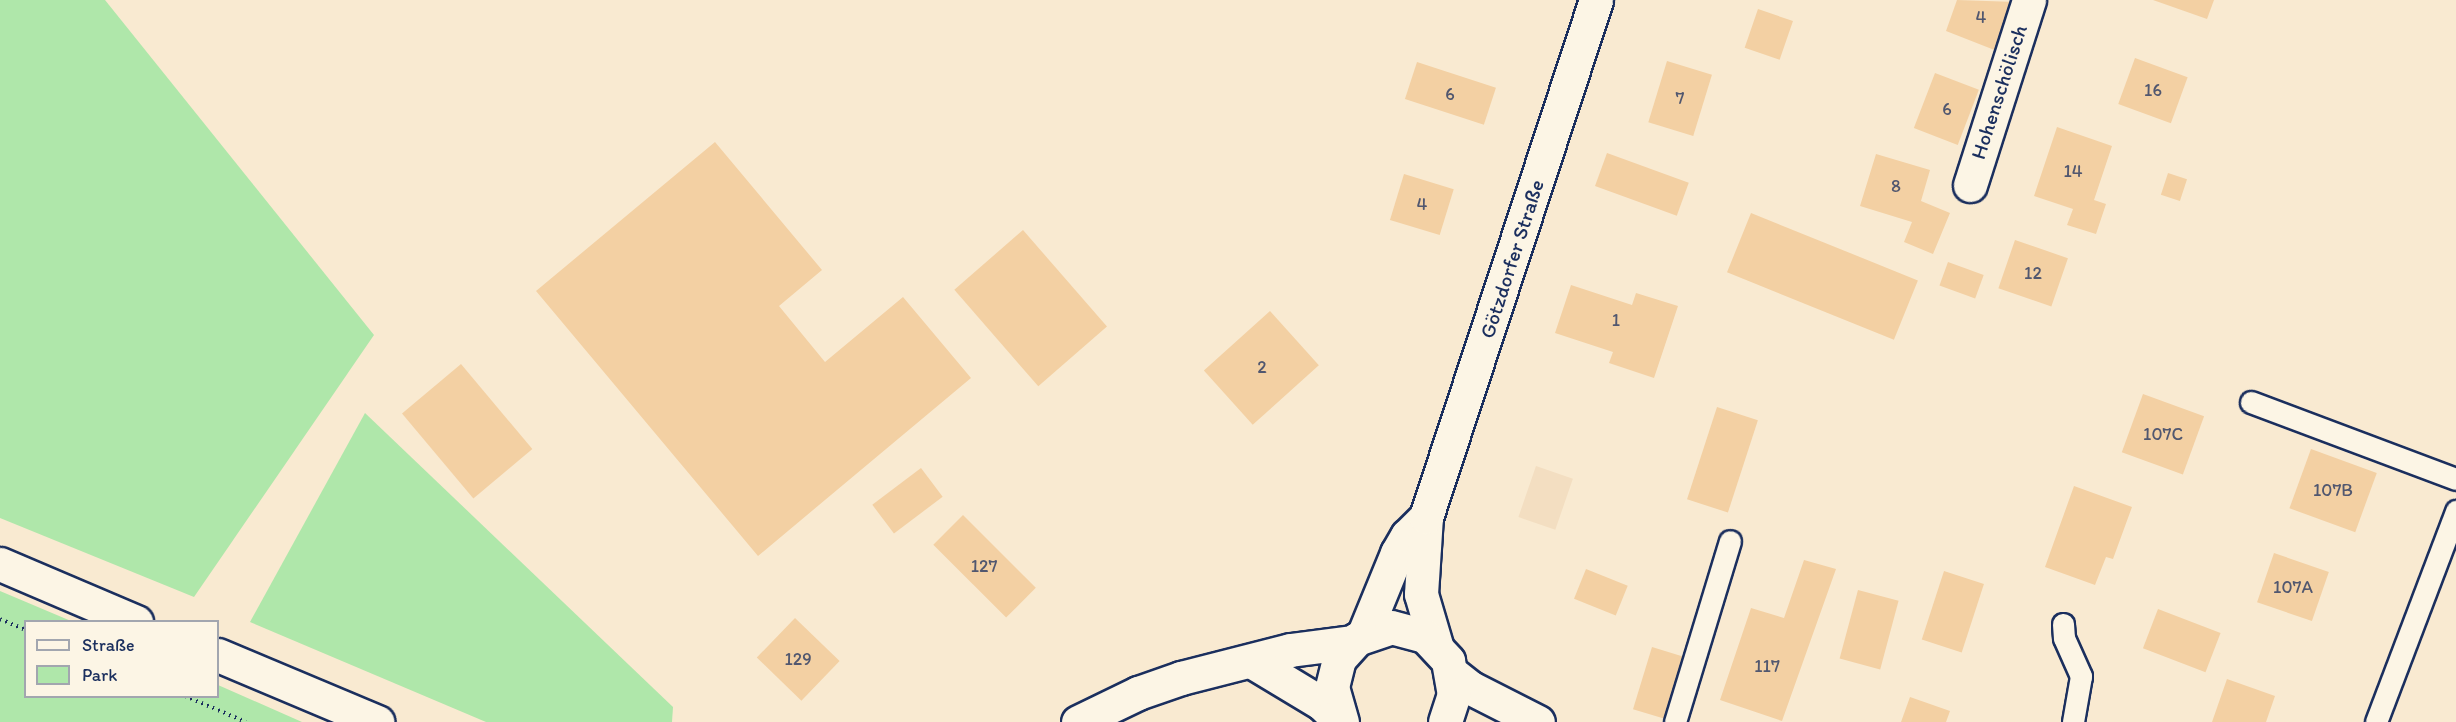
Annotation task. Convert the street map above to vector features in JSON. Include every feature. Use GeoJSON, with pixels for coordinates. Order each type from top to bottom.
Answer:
{"type":"FeatureCollection","features":[{"type":"Feature","properties":{"kind":"street","name":"Götzdorfer Straße"},"geometry":{"type":"LineString","coordinates":[[1436,645],[1421,594],[1426,517],[1596,0]]}},
{"type":"Feature","properties":{"kind":"street","name":"Hohenschölisch"},"geometry":{"type":"LineString","coordinates":[[1970,185],[2029,0]]}},
{"type":"Feature","properties":{"kind":"street","name":"Götzdorfer Straße"},"geometry":{"type":"LineString","coordinates":[[1342,722],[1333,702],[1332,680],[1339,659],[1358,639],[1407,536],[1426,517]]}},
{"type":"Feature","properties":{"kind":"street"},"geometry":{"type":"LineString","coordinates":[[0,564],[134,620]]}},
{"type":"Feature","properties":{"kind":"street"},"geometry":{"type":"LineString","coordinates":[[1078,722],[1138,693],[1181,678],[1315,645],[1358,639],[1399,627],[1412,630],[1436,645],[1453,674],[1471,688],[1538,722]]}},
{"type":"Feature","properties":{"kind":"street"},"geometry":{"type":"LineString","coordinates":[[219,655],[377,722]]}},
{"type":"Feature","properties":{"kind":"street"},"geometry":{"type":"LineString","coordinates":[[1253,662],[1321,703],[1342,722]]}},
{"type":"Feature","properties":{"kind":"street"},"geometry":{"type":"LineString","coordinates":[[1444,722],[1453,701],[1453,674]]}},
{"type":"Feature","properties":{"kind":"lane"},"geometry":{"type":"LineString","coordinates":[[2251,402],[2456,479]]}},
{"type":"Feature","properties":{"kind":"lane"},"geometry":{"type":"LineString","coordinates":[[2376,722],[2456,511]]}},
{"type":"Feature","properties":{"kind":"lane"},"geometry":{"type":"LineString","coordinates":[[1675,722],[1730,541]]}},
{"type":"Feature","properties":{"kind":"lane"},"geometry":{"type":"LineString","coordinates":[[2063,624],[2064,638],[2081,676],[2073,722]]}},
{"type":"Feature","properties":{"kind":"path"},"geometry":{"type":"LineString","coordinates":[[0,619],[24,629]]}},
{"type":"Feature","properties":{"kind":"path"},"geometry":{"type":"LineString","coordinates":[[190,698],[246,722]]}},
{"type":"Feature","properties":{"kind":"shaded area"},"geometry":{"type":"Polygon","coordinates":[[[1536,466],[1573,479],[1555,530],[1518,517],[1536,466]]]}},
{"type":"Feature","properties":{"kind":"green space"},"geometry":{"type":"Polygon","coordinates":[[[0,0],[105,0],[374,335],[194,597],[0,518],[0,0]]]}},
{"type":"Feature","properties":{"kind":"green space"},"geometry":{"type":"Polygon","coordinates":[[[365,413],[673,707],[672,722],[486,722],[250,622],[365,413]]]}},
{"type":"Feature","properties":{"kind":"green space"},"geometry":{"type":"Polygon","coordinates":[[[0,591],[69,620],[24,620],[24,698],[219,698],[219,685],[302,722],[0,722],[0,591]]]}},
{"type":"Feature","properties":{"kind":"building"},"geometry":{"type":"Polygon","coordinates":[[[1957,0],[2016,2],[1997,51],[1946,31],[1957,0]]]}},
{"type":"Feature","properties":{"kind":"building"},"geometry":{"type":"Polygon","coordinates":[[[2153,0],[2214,0],[2207,19],[2153,0]]]}},
{"type":"Feature","properties":{"kind":"building"},"geometry":{"type":"Polygon","coordinates":[[[1758,9],[1793,21],[1780,60],[1745,48],[1758,9]]]}},
{"type":"Feature","properties":{"kind":"building"},"geometry":{"type":"Polygon","coordinates":[[[2135,58],[2188,77],[2171,123],[2118,104],[2135,58]]]}},
{"type":"Feature","properties":{"kind":"building"},"geometry":{"type":"Polygon","coordinates":[[[1667,61],[1712,75],[1693,136],[1648,122],[1667,61]]]}},
{"type":"Feature","properties":{"kind":"building"},"geometry":{"type":"Polygon","coordinates":[[[1417,62],[1496,88],[1484,125],[1405,99],[1417,62]]]}},
{"type":"Feature","properties":{"kind":"building"},"geometry":{"type":"Polygon","coordinates":[[[1935,73],[1979,90],[1958,145],[1914,128],[1935,73]]]}},
{"type":"Feature","properties":{"kind":"building"},"geometry":{"type":"Polygon","coordinates":[[[2057,127],[2112,146],[2094,200],[2106,204],[2096,234],[2067,225],[2073,209],[2034,196],[2057,127]]]}},
{"type":"Feature","properties":{"kind":"building"},"geometry":{"type":"Polygon","coordinates":[[[715,142],[822,270],[779,306],[825,362],[903,297],[971,378],[758,556],[536,291],[715,142]]]}},
{"type":"Feature","properties":{"kind":"building"},"geometry":{"type":"Polygon","coordinates":[[[1607,153],[1689,183],[1677,216],[1595,186],[1607,153]]]}},
{"type":"Feature","properties":{"kind":"building"},"geometry":{"type":"Polygon","coordinates":[[[1876,154],[1930,170],[1921,201],[1950,213],[1933,254],[1904,242],[1912,222],[1860,206],[1876,154]]]}},
{"type":"Feature","properties":{"kind":"building"},"geometry":{"type":"Polygon","coordinates":[[[2168,173],[2187,179],[2180,201],[2161,195],[2168,173]]]}},
{"type":"Feature","properties":{"kind":"building"},"geometry":{"type":"Polygon","coordinates":[[[1404,174],[1454,189],[1440,235],[1390,220],[1404,174]]]}},
{"type":"Feature","properties":{"kind":"building"},"geometry":{"type":"Polygon","coordinates":[[[1751,213],[1918,280],[1894,340],[1727,272],[1751,213]]]}},
{"type":"Feature","properties":{"kind":"building"},"geometry":{"type":"Polygon","coordinates":[[[1023,230],[1107,327],[1038,386],[954,290],[1023,230]]]}},
{"type":"Feature","properties":{"kind":"building"},"geometry":{"type":"Polygon","coordinates":[[[2015,240],[2068,258],[2051,306],[1998,288],[2015,240]]]}},
{"type":"Feature","properties":{"kind":"building"},"geometry":{"type":"Polygon","coordinates":[[[1948,262],[1984,275],[1975,298],[1939,285],[1948,262]]]}},
{"type":"Feature","properties":{"kind":"building"},"geometry":{"type":"Polygon","coordinates":[[[1571,285],[1632,305],[1636,293],[1678,306],[1654,378],[1609,363],[1613,352],[1555,333],[1571,285]]]}},
{"type":"Feature","properties":{"kind":"building"},"geometry":{"type":"Polygon","coordinates":[[[1270,311],[1319,365],[1253,425],[1204,371],[1270,311]]]}},
{"type":"Feature","properties":{"kind":"building"},"geometry":{"type":"Polygon","coordinates":[[[461,364],[532,449],[473,499],[402,413],[461,364]]]}},
{"type":"Feature","properties":{"kind":"building"},"geometry":{"type":"Polygon","coordinates":[[[2143,394],[2204,416],[2183,474],[2122,452],[2143,394]]]}},
{"type":"Feature","properties":{"kind":"building"},"geometry":{"type":"Polygon","coordinates":[[[1717,407],[1758,420],[1728,513],[1687,499],[1717,407]]]}},
{"type":"Feature","properties":{"kind":"building"},"geometry":{"type":"Polygon","coordinates":[[[2311,449],[2377,473],[2355,532],[2289,508],[2311,449]]]}},
{"type":"Feature","properties":{"kind":"building"},"geometry":{"type":"Polygon","coordinates":[[[921,468],[943,497],[894,533],[872,505],[921,468]]]}},
{"type":"Feature","properties":{"kind":"building"},"geometry":{"type":"Polygon","coordinates":[[[2074,486],[2132,507],[2113,559],[2106,557],[2095,585],[2045,567],[2074,486]]]}},
{"type":"Feature","properties":{"kind":"building"},"geometry":{"type":"Polygon","coordinates":[[[963,515],[1036,588],[1006,618],[933,545],[963,515]]]}},
{"type":"Feature","properties":{"kind":"building"},"geometry":{"type":"Polygon","coordinates":[[[2274,553],[2329,572],[2312,621],[2257,602],[2274,553]]]}},
{"type":"Feature","properties":{"kind":"building"},"geometry":{"type":"Polygon","coordinates":[[[1804,560],[1836,569],[1782,721],[1720,700],[1751,608],[1784,618],[1804,560]]]}},
{"type":"Feature","properties":{"kind":"building"},"geometry":{"type":"Polygon","coordinates":[[[1586,569],[1628,586],[1616,616],[1574,599],[1586,569]]]}},
{"type":"Feature","properties":{"kind":"building"},"geometry":{"type":"Polygon","coordinates":[[[1944,571],[1984,584],[1962,652],[1922,639],[1944,571]]]}},
{"type":"Feature","properties":{"kind":"building"},"geometry":{"type":"Polygon","coordinates":[[[1858,590],[1899,601],[1880,669],[1840,659],[1858,590]]]}},
{"type":"Feature","properties":{"kind":"building"},"geometry":{"type":"Polygon","coordinates":[[[2158,609],[2221,633],[2205,672],[2143,648],[2158,609]]]}},
{"type":"Feature","properties":{"kind":"building"},"geometry":{"type":"Polygon","coordinates":[[[795,618],[840,661],[801,701],[757,658],[795,618]]]}},
{"type":"Feature","properties":{"kind":"building"},"geometry":{"type":"Polygon","coordinates":[[[1652,647],[1685,657],[1666,719],[1633,709],[1652,647]]]}},
{"type":"Feature","properties":{"kind":"building"},"geometry":{"type":"Polygon","coordinates":[[[2227,679],[2275,696],[2266,722],[2212,722],[2227,679]]]}},
{"type":"Feature","properties":{"kind":"building"},"geometry":{"type":"Polygon","coordinates":[[[1910,697],[1950,711],[1946,722],[1901,722],[1910,697]]]}}]}
